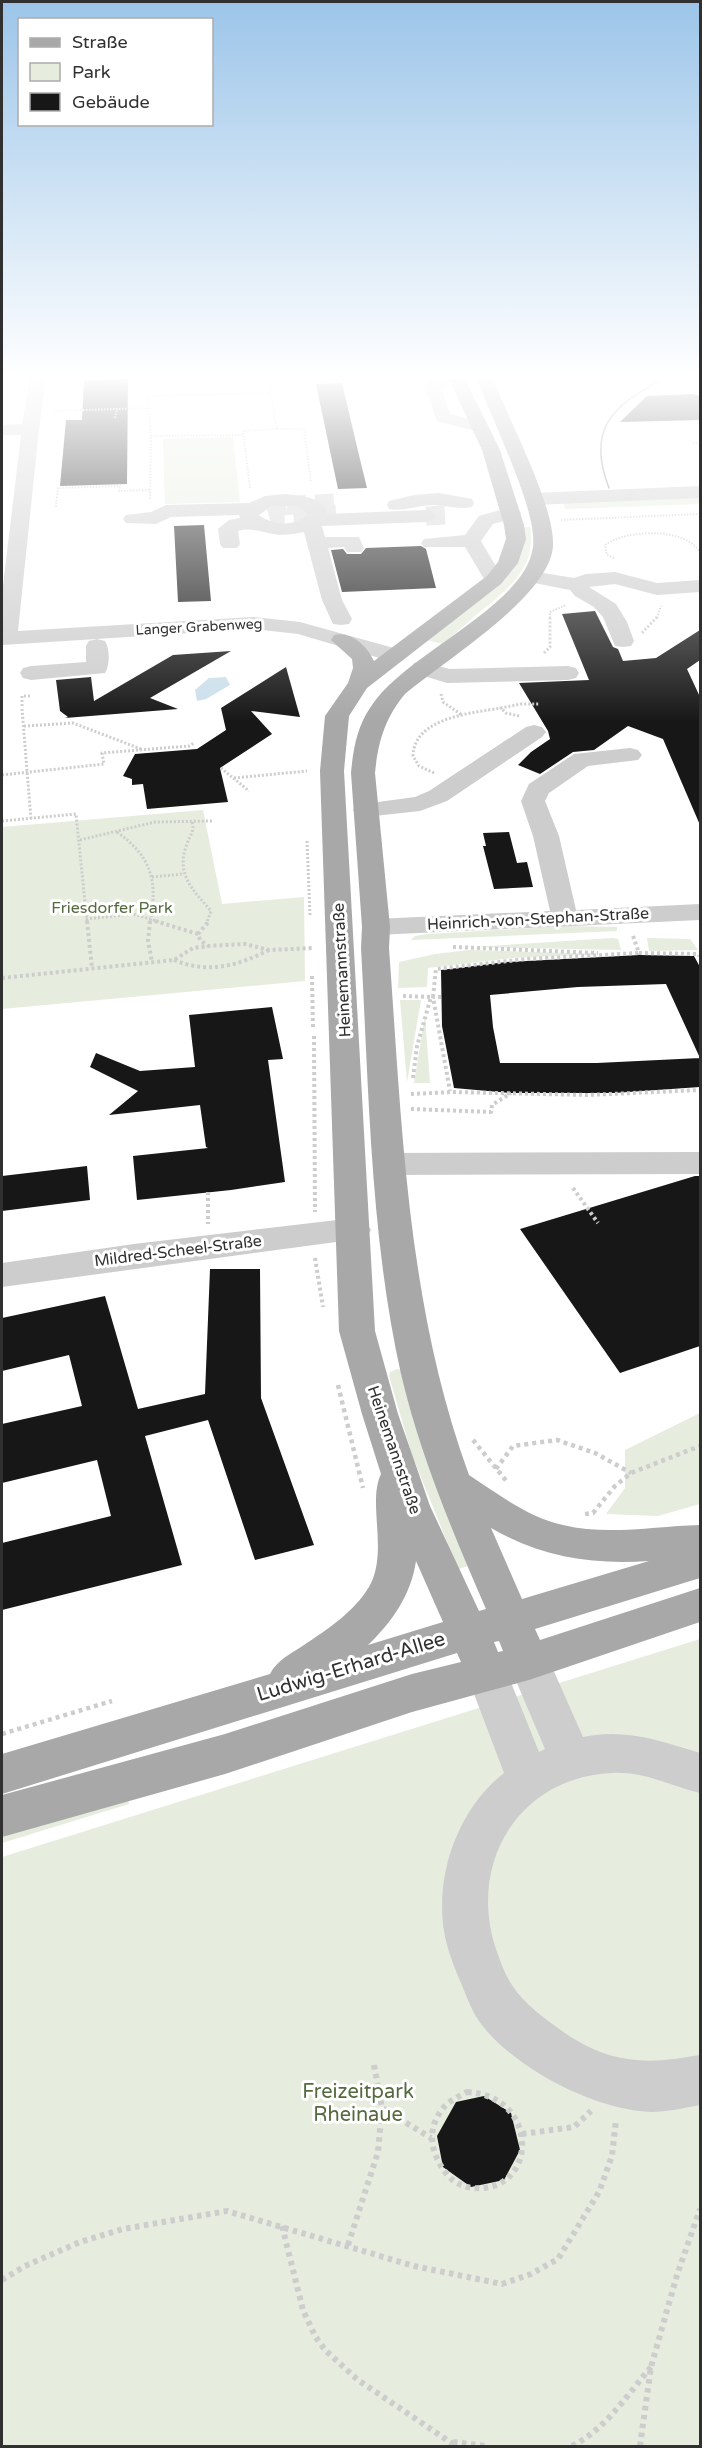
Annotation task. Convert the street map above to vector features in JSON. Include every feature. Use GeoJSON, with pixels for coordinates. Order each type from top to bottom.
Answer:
{"type":"FeatureCollection","features":[{"type":"Feature","properties":{"kind":"main road","name":"Heinemannstraße"},"geometry":{"type":"LineString","coordinates":[[487,1673],[411,1506],[380,1414],[357,1330],[332,771],[337,716],[359,683],[494,580],[508,563],[516,539],[504,493]]}},
{"type":"Feature","properties":{"kind":"main road","name":"Heinemannstraße"},"geometry":{"type":"LineString","coordinates":[[529,1662],[456,1486],[419,1375],[405,1309],[389,1176],[387,1108],[375,948],[376,927],[365,810],[365,749],[374,722],[392,693],[499,608],[531,577],[538,566],[543,550],[536,506],[531,493]]}},
{"type":"Feature","properties":{"kind":"main road"},"geometry":{"type":"LineString","coordinates":[[509,508],[536,506]]}},
{"type":"Feature","properties":{"kind":"main road"},"geometry":{"type":"LineString","coordinates":[[341,629],[365,660],[366,668],[359,683]]}},
{"type":"Feature","properties":{"kind":"main road"},"geometry":{"type":"LineString","coordinates":[[393,655],[424,666]]}},
{"type":"Feature","properties":{"kind":"main road"},"geometry":{"type":"LineString","coordinates":[[365,749],[362,718],[368,705],[399,669],[393,655]]}},
{"type":"Feature","properties":{"kind":"main road"},"geometry":{"type":"LineString","coordinates":[[340,929],[376,927]]}},
{"type":"Feature","properties":{"kind":"main road"},"geometry":{"type":"LineString","coordinates":[[354,1230],[394,1227]]}},
{"type":"Feature","properties":{"kind":"main road"},"geometry":{"type":"LineString","coordinates":[[268,1693],[350,1634],[374,1613],[388,1592],[396,1560],[395,1460]]}},
{"type":"Feature","properties":{"kind":"main road"},"geometry":{"type":"LineString","coordinates":[[456,1486],[502,1517],[559,1541],[597,1546],[700,1541]]}},
{"type":"Feature","properties":{"kind":"main road","name":"Ludwig-Erhard-Allee"},"geometry":{"type":"LineString","coordinates":[[2,1774],[700,1562]]}},
{"type":"Feature","properties":{"kind":"main road"},"geometry":{"type":"LineString","coordinates":[[2,1816],[225,1754],[412,1693],[529,1662],[700,1605]]}},
{"type":"Feature","properties":{"kind":"street"},"geometry":{"type":"LineString","coordinates":[[4,639],[11,518],[16,493]]}},
{"type":"Feature","properties":{"kind":"street"},"geometry":{"type":"LineString","coordinates":[[315,493],[322,513],[318,543],[341,629]]}},
{"type":"Feature","properties":{"kind":"street"},"geometry":{"type":"LineString","coordinates":[[536,506],[685,493]]}},
{"type":"Feature","properties":{"kind":"street"},"geometry":{"type":"LineString","coordinates":[[230,544],[228,529],[231,526],[275,500],[292,500],[322,513],[442,507]]}},
{"type":"Feature","properties":{"kind":"street"},"geometry":{"type":"LineString","coordinates":[[146,505],[255,512],[272,528],[286,528],[322,513],[442,507],[509,508]]}},
{"type":"Feature","properties":{"kind":"street"},"geometry":{"type":"LineString","coordinates":[[536,506],[700,507]]}},
{"type":"Feature","properties":{"kind":"street"},"geometry":{"type":"LineString","coordinates":[[471,541],[486,520],[509,508]]}},
{"type":"Feature","properties":{"kind":"street"},"geometry":{"type":"LineString","coordinates":[[431,543],[471,541]]}},
{"type":"Feature","properties":{"kind":"street"},"geometry":{"type":"LineString","coordinates":[[471,541],[494,580]]}},
{"type":"Feature","properties":{"kind":"street"},"geometry":{"type":"LineString","coordinates":[[318,543],[352,542],[354,548]]}},
{"type":"Feature","properties":{"kind":"street"},"geometry":{"type":"LineString","coordinates":[[531,577],[578,588],[604,604],[614,615],[623,641]]}},
{"type":"Feature","properties":{"kind":"street"},"geometry":{"type":"LineString","coordinates":[[578,588],[598,578],[615,578],[635,582],[658,592],[700,586]]}},
{"type":"Feature","properties":{"kind":"street","name":"Langer Grabenweg"},"geometry":{"type":"LineString","coordinates":[[4,639],[253,623],[341,629],[393,655]]}},
{"type":"Feature","properties":{"kind":"street"},"geometry":{"type":"LineString","coordinates":[[31,673],[97,668],[97,646]]}},
{"type":"Feature","properties":{"kind":"street"},"geometry":{"type":"LineString","coordinates":[[424,666],[447,676],[568,673]]}},
{"type":"Feature","properties":{"kind":"street"},"geometry":{"type":"LineString","coordinates":[[365,810],[420,804],[438,796],[468,776],[531,725]]}},
{"type":"Feature","properties":{"kind":"street"},"geometry":{"type":"LineString","coordinates":[[565,918],[546,836],[541,817],[535,808],[534,797],[538,789],[582,759],[630,755]]}},
{"type":"Feature","properties":{"kind":"street","name":"Heinrich-von-Stephan-Straße"},"geometry":{"type":"LineString","coordinates":[[376,927],[700,912]]}},
{"type":"Feature","properties":{"kind":"street"},"geometry":{"type":"LineString","coordinates":[[389,1176],[596,1165],[700,1163]]}},
{"type":"Feature","properties":{"kind":"street"},"geometry":{"type":"LineString","coordinates":[[389,1176],[571,1185],[596,1165]]}},
{"type":"Feature","properties":{"kind":"street","name":"Mildred-Scheel-Straße"},"geometry":{"type":"LineString","coordinates":[[2,1275],[134,1256],[354,1230]]}},
{"type":"Feature","properties":{"kind":"street"},"geometry":{"type":"LineString","coordinates":[[529,1662],[571,1759]]}},
{"type":"Feature","properties":{"kind":"street"},"geometry":{"type":"LineString","coordinates":[[487,1673],[528,1779]]}},
{"type":"Feature","properties":{"kind":"street"},"geometry":{"type":"LineString","coordinates":[[700,1773],[658,1758],[625,1754],[614,1753],[571,1759],[528,1779],[498,1805],[476,1840],[465,1882],[467,1928],[481,1974],[498,2007],[532,2040],[559,2059],[589,2074],[621,2084],[653,2087],[700,2080]]}},
{"type":"Feature","properties":{"kind":"path"},"geometry":{"type":"LineString","coordinates":[[56,507],[57,493]]}},
{"type":"Feature","properties":{"kind":"path"},"geometry":{"type":"LineString","coordinates":[[123,493],[146,505],[147,493]]}},
{"type":"Feature","properties":{"kind":"path"},"geometry":{"type":"LineString","coordinates":[[251,493],[255,512]]}},
{"type":"Feature","properties":{"kind":"path"},"geometry":{"type":"LineString","coordinates":[[565,528],[566,519],[700,514]]}},
{"type":"Feature","properties":{"kind":"path"},"geometry":{"type":"LineString","coordinates":[[635,582],[625,564],[607,555],[604,549],[608,541],[616,537],[643,534],[684,539],[695,543],[700,541]]}},
{"type":"Feature","properties":{"kind":"path"},"geometry":{"type":"LineString","coordinates":[[695,543],[700,553]]}},
{"type":"Feature","properties":{"kind":"path"},"geometry":{"type":"LineString","coordinates":[[504,674],[528,665],[542,656],[550,647],[550,612],[578,597],[578,588]]}},
{"type":"Feature","properties":{"kind":"path"},"geometry":{"type":"LineString","coordinates":[[647,631],[657,618],[661,607],[658,592]]}},
{"type":"Feature","properties":{"kind":"path"},"geometry":{"type":"LineString","coordinates":[[31,819],[22,696],[32,696]]}},
{"type":"Feature","properties":{"kind":"path"},"geometry":{"type":"LineString","coordinates":[[468,776],[450,776],[421,768],[414,761],[413,752],[426,730],[441,722],[501,708],[520,704],[540,704]]}},
{"type":"Feature","properties":{"kind":"path"},"geometry":{"type":"LineString","coordinates":[[501,708],[506,713],[531,725]]}},
{"type":"Feature","properties":{"kind":"path"},"geometry":{"type":"LineString","coordinates":[[24,726],[73,723],[142,749]]}},
{"type":"Feature","properties":{"kind":"path"},"geometry":{"type":"LineString","coordinates":[[2,776],[104,764],[102,753],[189,746],[194,743]]}},
{"type":"Feature","properties":{"kind":"path"},"geometry":{"type":"LineString","coordinates":[[221,768],[249,791]]}},
{"type":"Feature","properties":{"kind":"path"},"geometry":{"type":"LineString","coordinates":[[234,778],[307,771]]}},
{"type":"Feature","properties":{"kind":"path"},"geometry":{"type":"LineString","coordinates":[[2,821],[76,814],[92,968]]}},
{"type":"Feature","properties":{"kind":"path"},"geometry":{"type":"LineString","coordinates":[[80,840],[155,822],[213,821]]}},
{"type":"Feature","properties":{"kind":"path"},"geometry":{"type":"LineString","coordinates":[[192,822],[194,829],[183,852],[181,862],[183,874],[195,895],[211,911],[210,919],[198,934]]}},
{"type":"Feature","properties":{"kind":"path"},"geometry":{"type":"LineString","coordinates":[[117,832],[129,840],[140,852],[152,877],[153,906],[149,917],[147,947],[152,962]]}},
{"type":"Feature","properties":{"kind":"path"},"geometry":{"type":"LineString","coordinates":[[152,877],[183,874]]}},
{"type":"Feature","properties":{"kind":"path"},"geometry":{"type":"LineString","coordinates":[[86,919],[133,914],[149,917],[198,934]]}},
{"type":"Feature","properties":{"kind":"path"},"geometry":{"type":"LineString","coordinates":[[632,932],[639,954]]}},
{"type":"Feature","properties":{"kind":"path"},"geometry":{"type":"LineString","coordinates":[[198,934],[200,940],[209,946]]}},
{"type":"Feature","properties":{"kind":"path"},"geometry":{"type":"LineString","coordinates":[[2,978],[174,960],[193,948],[209,946],[244,944],[269,950],[312,948]]}},
{"type":"Feature","properties":{"kind":"path"},"geometry":{"type":"LineString","coordinates":[[442,945],[611,955]]}},
{"type":"Feature","properties":{"kind":"path"},"geometry":{"type":"LineString","coordinates":[[174,960],[188,967],[215,969],[249,961],[269,950]]}},
{"type":"Feature","properties":{"kind":"path"},"geometry":{"type":"LineString","coordinates":[[412,1082],[417,1046],[432,997],[436,969],[527,959],[639,954],[698,954],[699,956]]}},
{"type":"Feature","properties":{"kind":"path"},"geometry":{"type":"LineString","coordinates":[[407,996],[441,997]]}},
{"type":"Feature","properties":{"kind":"path"},"geometry":{"type":"LineString","coordinates":[[432,997],[450,1091]]}},
{"type":"Feature","properties":{"kind":"path"},"geometry":{"type":"LineString","coordinates":[[432,1091],[621,1095],[700,1090]]}},
{"type":"Feature","properties":{"kind":"path"},"geometry":{"type":"LineString","coordinates":[[387,1108],[491,1112],[492,1105],[511,1093]]}},
{"type":"Feature","properties":{"kind":"path"},"geometry":{"type":"LineString","coordinates":[[571,1185],[598,1223]]}},
{"type":"Feature","properties":{"kind":"path"},"geometry":{"type":"LineString","coordinates":[[496,1468],[513,1446],[557,1440],[595,1453],[632,1473]]}},
{"type":"Feature","properties":{"kind":"path"},"geometry":{"type":"LineString","coordinates":[[573,1515],[593,1513],[615,1486],[632,1473],[700,1446]]}},
{"type":"Feature","properties":{"kind":"path"},"geometry":{"type":"LineString","coordinates":[[2,1734],[112,1701]]}},
{"type":"Feature","properties":{"kind":"path"},"geometry":{"type":"LineString","coordinates":[[348,2246],[378,2152],[382,2108],[374,2065]]}},
{"type":"Feature","properties":{"kind":"path"},"geometry":{"type":"LineString","coordinates":[[2,2280],[25,2266],[80,2242],[123,2229],[227,2211],[282,2225],[414,2266],[502,2283],[531,2274],[558,2259],[599,2192],[612,2156],[621,2084]]}},
{"type":"Feature","properties":{"kind":"path"},"geometry":{"type":"LineString","coordinates":[[467,2092],[490,2094],[502,2101],[515,2115],[522,2134],[522,2150],[518,2165],[508,2178],[496,2187],[481,2190],[466,2188],[451,2181],[440,2169],[433,2154],[431,2138],[432,2125],[445,2103],[467,2092]]}},
{"type":"Feature","properties":{"kind":"path"},"geometry":{"type":"LineString","coordinates":[[382,2108],[431,2138]]}},
{"type":"Feature","properties":{"kind":"path"},"geometry":{"type":"LineString","coordinates":[[522,2134],[574,2127]]}},
{"type":"Feature","properties":{"kind":"path"},"geometry":{"type":"LineString","coordinates":[[640,2446],[651,2367],[677,2275],[700,2209]]}},
{"type":"Feature","properties":{"kind":"path"},"geometry":{"type":"LineString","coordinates":[[282,2225],[304,2313],[315,2337],[325,2350],[346,2371],[454,2444],[486,2446]]}},
{"type":"Feature","properties":{"kind":"path"},"geometry":{"type":"LineString","coordinates":[[572,2446],[591,2435],[605,2422],[651,2367]]}},
{"type":"Feature","properties":{"kind":"green space"},"geometry":{"type":"Polygon","coordinates":[[[165,493],[239,493],[240,502],[165,504],[165,493]]]}},
{"type":"Feature","properties":{"kind":"green space"},"geometry":{"type":"Polygon","coordinates":[[[700,496],[700,504],[565,509],[562,500],[700,496]]]}},
{"type":"Feature","properties":{"kind":"green space"},"geometry":{"type":"Polygon","coordinates":[[[523,527],[530,527],[529,554],[525,565],[511,585],[442,644],[427,640],[499,586],[516,559],[523,527]]]}},
{"type":"Feature","properties":{"kind":"green space","name":"Friesdorfer Park"},"geometry":{"type":"Polygon","coordinates":[[[203,810],[222,904],[304,897],[305,981],[2,1009],[2,827],[203,810]]]}},
{"type":"Feature","properties":{"kind":"green space"},"geometry":{"type":"Polygon","coordinates":[[[569,926],[617,927],[617,931],[411,940],[415,936],[428,934],[569,926]]]}},
{"type":"Feature","properties":{"kind":"green space"},"geometry":{"type":"Polygon","coordinates":[[[647,938],[690,939],[698,950],[649,951],[647,938]]]}},
{"type":"Feature","properties":{"kind":"green space"},"geometry":{"type":"Polygon","coordinates":[[[618,939],[621,950],[474,947],[618,939]]]}},
{"type":"Feature","properties":{"kind":"green space"},"geometry":{"type":"Polygon","coordinates":[[[469,950],[596,954],[512,958],[428,968],[427,987],[398,988],[399,962],[435,954],[469,950]]]}},
{"type":"Feature","properties":{"kind":"green space"},"geometry":{"type":"Polygon","coordinates":[[[400,1000],[421,1000],[407,1082],[400,1000]]]}},
{"type":"Feature","properties":{"kind":"green space"},"geometry":{"type":"Polygon","coordinates":[[[425,1016],[430,1083],[414,1083],[425,1016]]]}},
{"type":"Feature","properties":{"kind":"green space"},"geometry":{"type":"Polygon","coordinates":[[[401,1370],[472,1565],[458,1569],[412,1455],[389,1376],[390,1372],[401,1370]]]}},
{"type":"Feature","properties":{"kind":"green space"},"geometry":{"type":"Polygon","coordinates":[[[700,1413],[700,1504],[658,1516],[606,1514],[625,1488],[625,1450],[700,1413]]]}},
{"type":"Feature","properties":{"kind":"green space","name":"Freizeitpark Rheinaue"},"geometry":{"type":"Polygon","coordinates":[[[700,1639],[700,2446],[2,2446],[2,1857],[700,1639]]]}},
{"type":"Feature","properties":{"kind":"green space"},"geometry":{"type":"Polygon","coordinates":[[[128,1800],[129,1804],[2,1843],[2,1834],[128,1800]]]}},
{"type":"Feature","properties":{"kind":"water"},"geometry":{"type":"Polygon","coordinates":[[[226,677],[230,685],[206,699],[197,701],[195,690],[209,678],[226,677]]]}},
{"type":"Feature","properties":{"kind":"building"},"geometry":{"type":"Polygon","coordinates":[[[204,525],[211,601],[178,602],[174,526],[204,525]]]}},
{"type":"Feature","properties":{"kind":"building"},"geometry":{"type":"Polygon","coordinates":[[[421,546],[426,549],[436,588],[342,592],[331,550],[343,549],[347,554],[361,554],[366,548],[421,546]]]}},
{"type":"Feature","properties":{"kind":"building"},"geometry":{"type":"Polygon","coordinates":[[[595,611],[613,647],[618,649],[623,661],[656,658],[700,630],[700,660],[687,669],[700,697],[700,825],[663,739],[628,726],[594,750],[573,752],[540,774],[518,765],[531,752],[550,739],[548,731],[519,683],[589,680],[562,614],[595,611]]]}},
{"type":"Feature","properties":{"kind":"building"},"geometry":{"type":"Polygon","coordinates":[[[231,651],[150,698],[178,709],[65,718],[68,717],[60,711],[56,680],[91,677],[94,701],[173,655],[231,651]]]}},
{"type":"Feature","properties":{"kind":"building"},"geometry":{"type":"Polygon","coordinates":[[[286,667],[300,717],[251,711],[272,734],[220,768],[228,802],[147,809],[143,784],[132,785],[132,779],[123,776],[135,754],[197,749],[226,730],[221,708],[286,667]]]}},
{"type":"Feature","properties":{"kind":"building"},"geometry":{"type":"Polygon","coordinates":[[[509,832],[517,863],[527,862],[533,887],[494,889],[483,846],[486,846],[483,833],[509,832]]]}},
{"type":"Feature","properties":{"kind":"building"},"geometry":{"type":"Polygon","coordinates":[[[639,955],[694,956],[700,967],[700,1058],[700,1087],[614,1093],[511,1093],[454,1088],[442,1026],[441,970],[506,962],[639,955]],[[666,984],[578,987],[490,995],[500,1063],[597,1063],[700,1058],[666,984]]]}},
{"type":"Feature","properties":{"kind":"building"},"geometry":{"type":"Polygon","coordinates":[[[272,1007],[283,1059],[268,1060],[285,1182],[137,1200],[133,1156],[208,1148],[200,1105],[109,1115],[138,1091],[90,1067],[96,1053],[140,1071],[195,1067],[189,1015],[272,1007]]]}},
{"type":"Feature","properties":{"kind":"building"},"geometry":{"type":"Polygon","coordinates":[[[87,1166],[90,1200],[2,1211],[2,1176],[87,1166]]]}},
{"type":"Feature","properties":{"kind":"building"},"geometry":{"type":"Polygon","coordinates":[[[700,1176],[700,1346],[620,1373],[520,1229],[700,1176]]]}},
{"type":"Feature","properties":{"kind":"building"},"geometry":{"type":"Polygon","coordinates":[[[210,1269],[260,1269],[261,1398],[314,1545],[255,1560],[208,1420],[145,1436],[182,1565],[2,1610],[2,1543],[111,1516],[97,1460],[2,1483],[2,1424],[82,1406],[69,1355],[2,1371],[2,1318],[105,1296],[138,1409],[205,1394],[210,1269]]]}},
{"type":"Feature","properties":{"kind":"building"},"geometry":{"type":"Polygon","coordinates":[[[484,2096],[511,2113],[520,2150],[504,2180],[471,2187],[443,2167],[437,2136],[456,2102],[484,2096]]]}},
{"type":"Feature","properties":{"kind":"tunnel"},"geometry":{"type":"LineString","coordinates":[[334,503],[276,506],[279,517],[336,514]]}},
{"type":"Feature","properties":{"kind":"tunnel"},"geometry":{"type":"LineString","coordinates":[[426,516],[445,515]]}}]}
